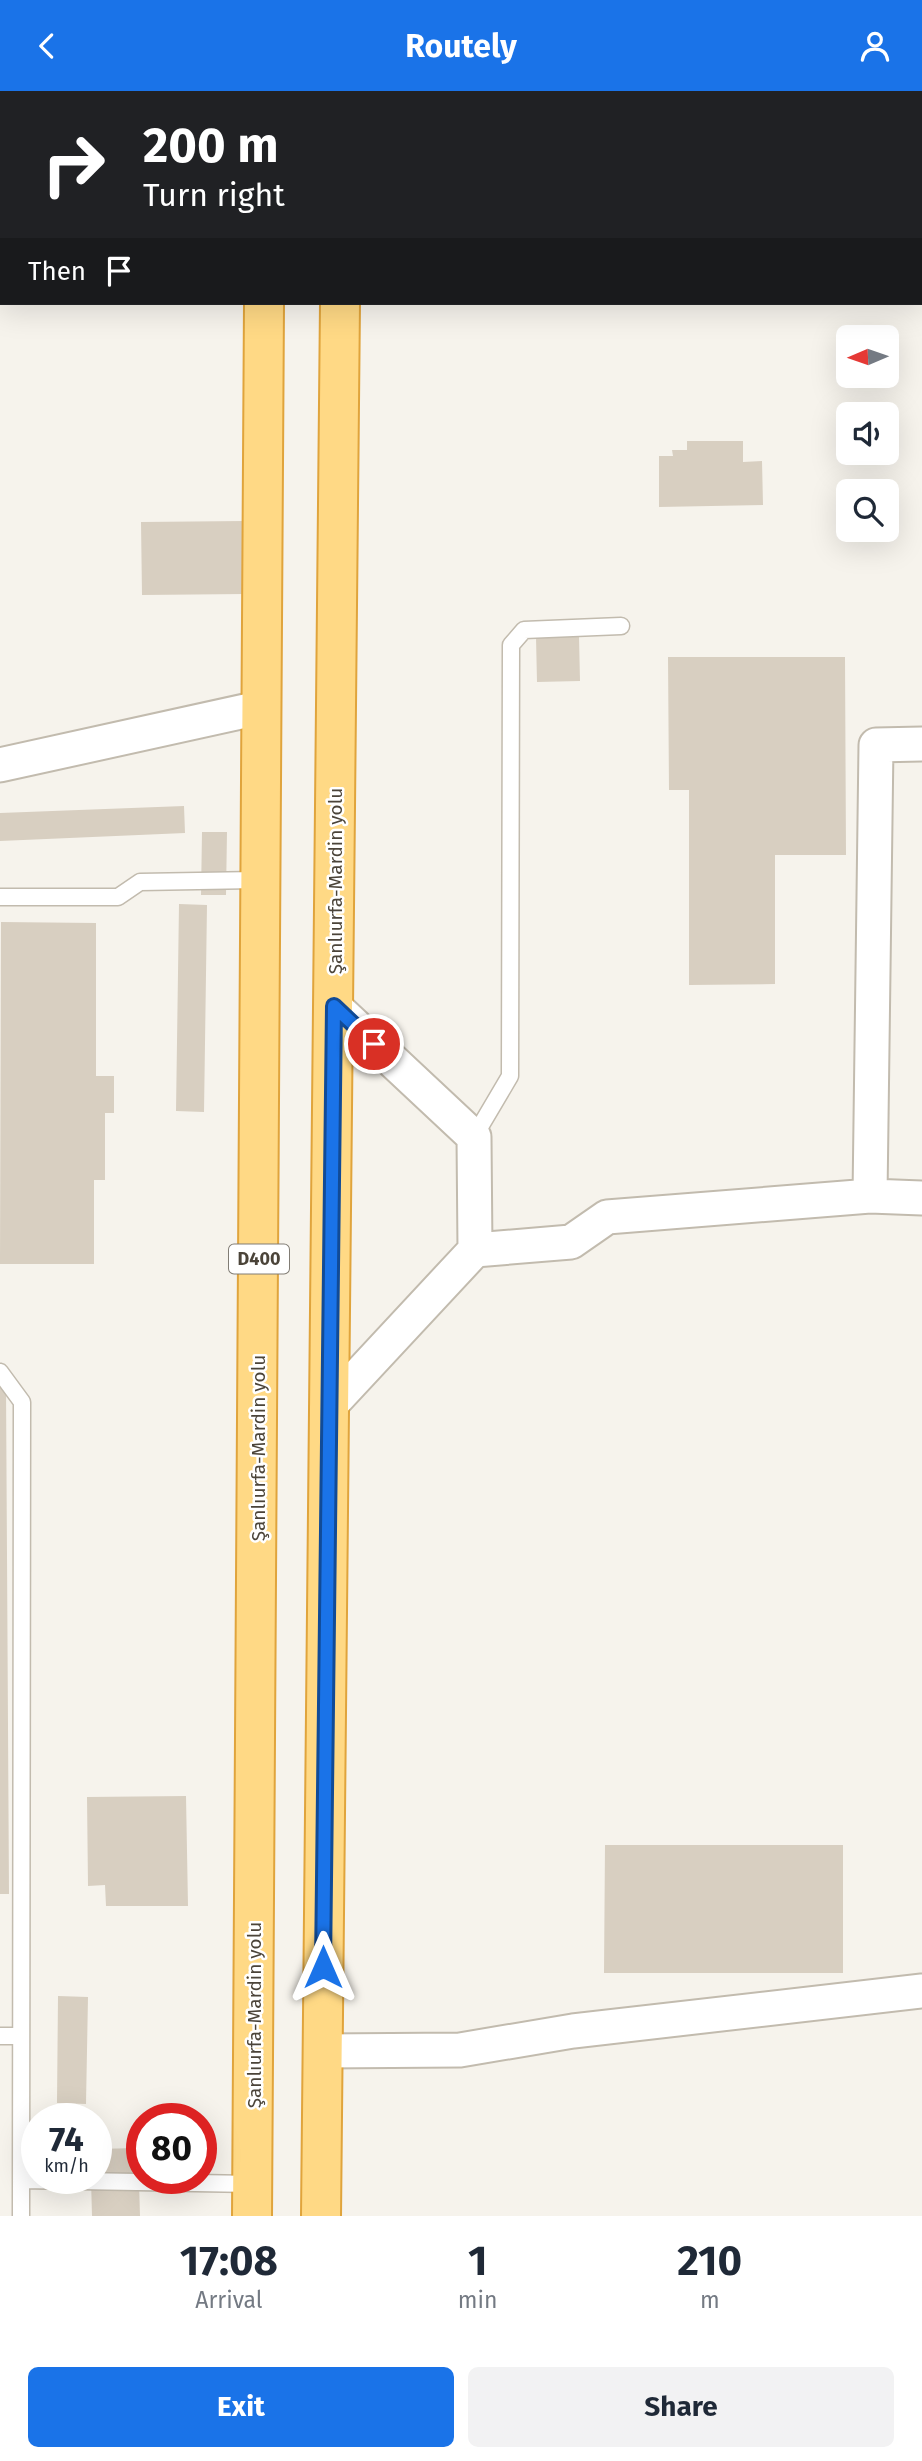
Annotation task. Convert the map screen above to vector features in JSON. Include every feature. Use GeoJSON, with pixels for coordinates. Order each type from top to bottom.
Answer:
{"type":"FeatureCollection","features":[{"type":"Feature","properties":{"kind":"highway","name":"Şanlıurfa-Mardin yolu"},"geometry":{"type":"LineString","coordinates":[[252,2200],[264,305]]}},
{"type":"Feature","properties":{"kind":"highway","name":"Şanlıurfa-Mardin yolu"},"geometry":{"type":"LineString","coordinates":[[321,2216],[340,305]]}},
{"type":"Feature","properties":{"kind":"street"},"geometry":{"type":"LineString","coordinates":[[0,765],[263,707]]}},
{"type":"Feature","properties":{"kind":"street"},"geometry":{"type":"LineString","coordinates":[[870,1196],[876,745],[922,744]]}},
{"type":"Feature","properties":{"kind":"street"},"geometry":{"type":"LineString","coordinates":[[334,1006],[474,1137],[475,1250]]}},
{"type":"Feature","properties":{"kind":"street"},"geometry":{"type":"LineString","coordinates":[[327,1409],[475,1250],[571,1242],[607,1217],[870,1196],[922,1198]]}},
{"type":"Feature","properties":{"kind":"street"},"geometry":{"type":"LineString","coordinates":[[322,2051],[460,2050],[573,2031],[922,1991]]}},
{"type":"Feature","properties":{"kind":"lane"},"geometry":{"type":"LineString","coordinates":[[474,1137],[510,1076],[511,645],[524,630],[621,626]]}},
{"type":"Feature","properties":{"kind":"lane"},"geometry":{"type":"LineString","coordinates":[[0,897],[118,897],[140,882],[262,880]]}},
{"type":"Feature","properties":{"kind":"lane"},"geometry":{"type":"LineString","coordinates":[[0,1372],[22,1402],[21,2180]]}},
{"type":"Feature","properties":{"kind":"lane"},"geometry":{"type":"LineString","coordinates":[[0,2036],[20,2036]]}},
{"type":"Feature","properties":{"kind":"lane"},"geometry":{"type":"LineString","coordinates":[[112,2188],[252,2200]]}},
{"type":"Feature","properties":{"kind":"lane"},"geometry":{"type":"LineString","coordinates":[[21,2194],[21,2216]]}},
{"type":"Feature","properties":{"kind":"building"},"geometry":{"type":"Polygon","coordinates":[[[687,441],[743,441],[743,462],[762,461],[763,505],[659,507],[659,456],[673,456],[672,450],[687,450],[687,441]]]}},
{"type":"Feature","properties":{"kind":"building"},"geometry":{"type":"Polygon","coordinates":[[[244,521],[245,594],[142,595],[141,522],[244,521]]]}},
{"type":"Feature","properties":{"kind":"building"},"geometry":{"type":"Polygon","coordinates":[[[579,636],[580,681],[537,682],[536,637],[579,636]]]}},
{"type":"Feature","properties":{"kind":"building"},"geometry":{"type":"Polygon","coordinates":[[[668,657],[845,657],[846,855],[775,855],[775,984],[689,985],[689,790],[669,790],[668,657]]]}},
{"type":"Feature","properties":{"kind":"building"},"geometry":{"type":"Polygon","coordinates":[[[184,806],[185,833],[0,841],[0,813],[184,806]]]}},
{"type":"Feature","properties":{"kind":"building"},"geometry":{"type":"Polygon","coordinates":[[[202,832],[227,832],[226,895],[201,895],[202,832]]]}},
{"type":"Feature","properties":{"kind":"building"},"geometry":{"type":"Polygon","coordinates":[[[179,904],[207,905],[204,1112],[176,1111],[179,904]]]}},
{"type":"Feature","properties":{"kind":"building"},"geometry":{"type":"Polygon","coordinates":[[[1,922],[96,923],[96,1076],[114,1076],[114,1113],[105,1113],[105,1180],[94,1180],[94,1264],[0,1264],[1,922]]]}},
{"type":"Feature","properties":{"kind":"building"},"geometry":{"type":"Polygon","coordinates":[[[0,1386],[6,1386],[9,1894],[0,1894],[0,1386]]]}},
{"type":"Feature","properties":{"kind":"building"},"geometry":{"type":"Polygon","coordinates":[[[186,1796],[188,1906],[106,1906],[105,1885],[88,1886],[87,1797],[186,1796]]]}},
{"type":"Feature","properties":{"kind":"building"},"geometry":{"type":"Polygon","coordinates":[[[605,1845],[843,1845],[843,1973],[604,1973],[605,1845]]]}},
{"type":"Feature","properties":{"kind":"building"},"geometry":{"type":"Polygon","coordinates":[[[58,1996],[88,1997],[86,2103],[57,2103],[58,1996]]]}},
{"type":"Feature","properties":{"kind":"building"},"geometry":{"type":"Polygon","coordinates":[[[126,2148],[126,2194],[139,2194],[140,2216],[92,2216],[91,2194],[112,2194],[112,2149],[126,2148]]]}},
{"type":"Feature","properties":{"kind":"route"},"geometry":{"type":"LineString","coordinates":[[323,1967],[334,1006],[374,1044]]}}]}
